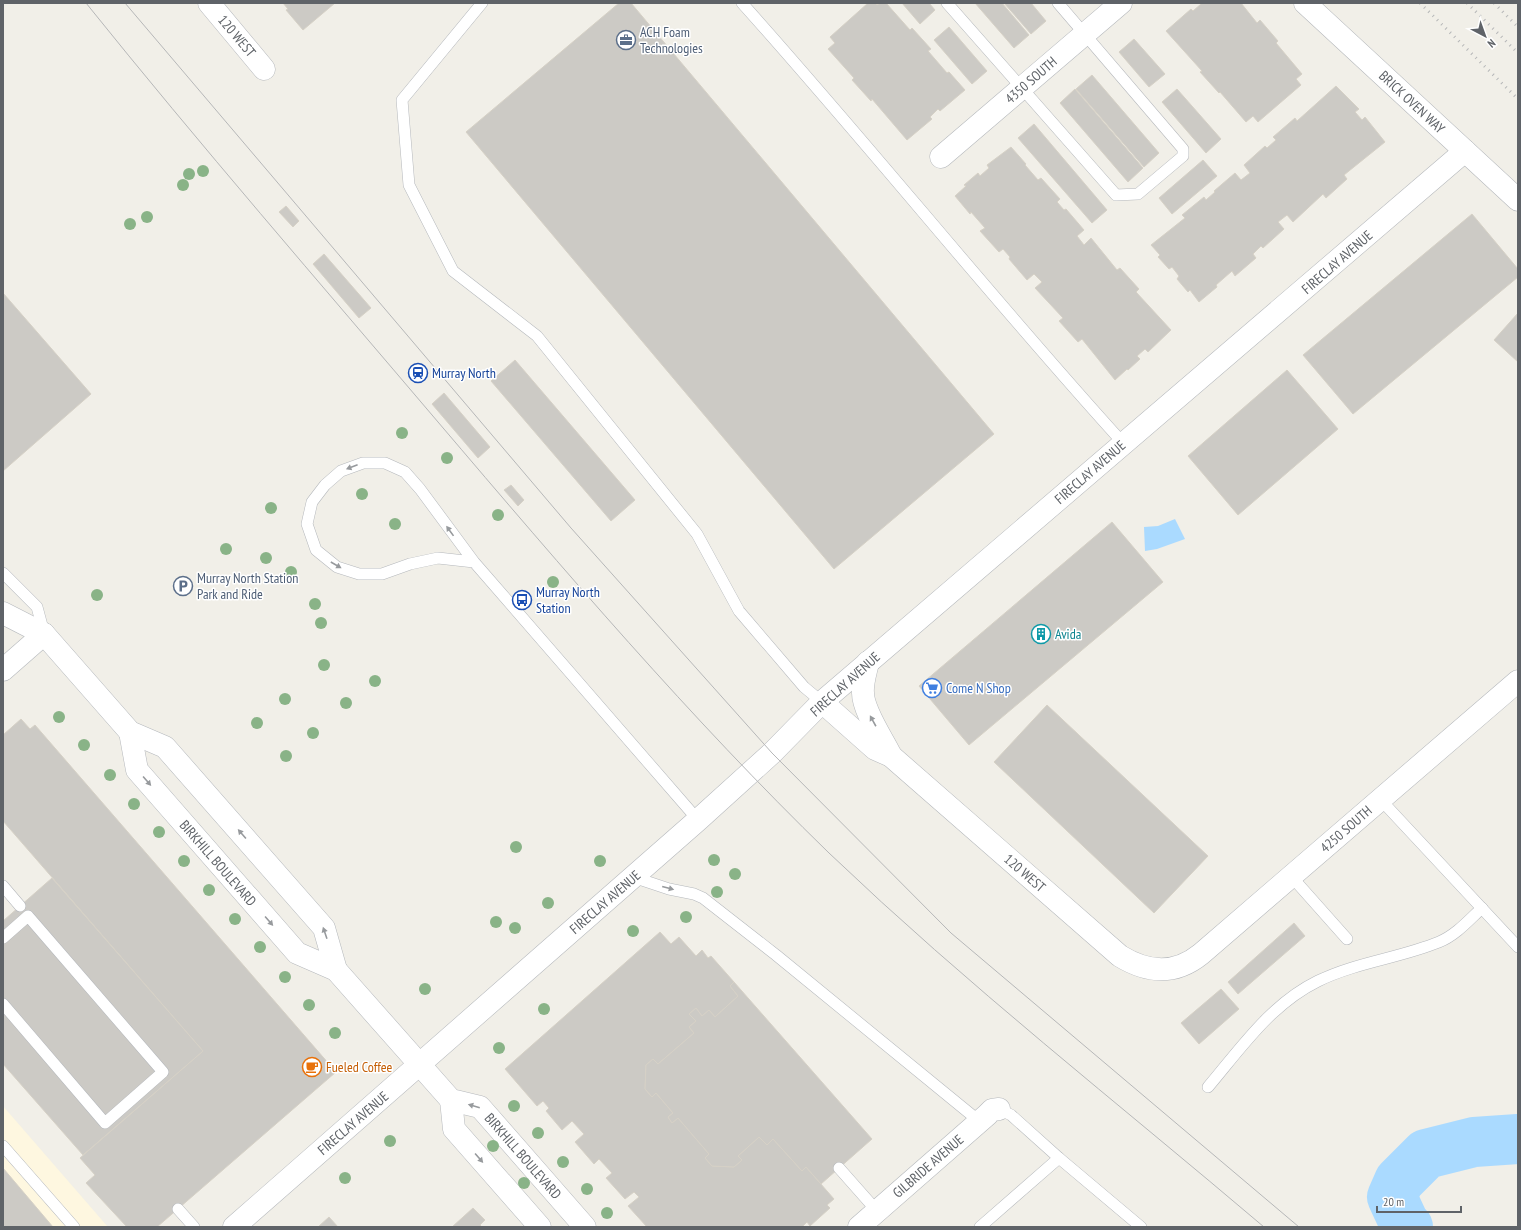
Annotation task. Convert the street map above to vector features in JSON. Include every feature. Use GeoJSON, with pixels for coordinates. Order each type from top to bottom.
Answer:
{"type":"FeatureCollection","features":[{"type":"Feature","properties":{"kind":"street","name":"120 WEST"},"geometry":{"type":"LineString","coordinates":[[209,3],[264,69]]}},
{"type":"Feature","properties":{"kind":"street","name":"4350 SOUTH"},"geometry":{"type":"LineString","coordinates":[[941,157],[1121,3]]}},
{"type":"Feature","properties":{"kind":"street","name":"BRICK OVEN WAY"},"geometry":{"type":"LineString","coordinates":[[1305,3],[1518,200]]}},
{"type":"Feature","properties":{"kind":"street","name":"FIRECLAY AVENUE"},"geometry":{"type":"LineString","coordinates":[[234,1227],[698,820],[772,753],[822,702],[1465,151]]}},
{"type":"Feature","properties":{"kind":"street","name":"BIRKHILL BOULEVARD"},"geometry":{"type":"LineString","coordinates":[[3,613],[44,634],[130,732],[165,746],[324,928],[336,970],[451,1100],[480,1107],[585,1227]]}},
{"type":"Feature","properties":{"kind":"street"},"geometry":{"type":"LineString","coordinates":[[3,670],[44,634]]}},
{"type":"Feature","properties":{"kind":"street","name":"120 WEST"},"geometry":{"type":"LineString","coordinates":[[868,662],[863,693],[864,702],[870,717],[884,740],[891,756]]}},
{"type":"Feature","properties":{"kind":"street","name":"4250 SOUTH"},"geometry":{"type":"LineString","coordinates":[[1169,969],[1194,960],[1518,681]]}},
{"type":"Feature","properties":{"kind":"street","name":"120 WEST"},"geometry":{"type":"LineString","coordinates":[[822,702],[875,749],[891,756],[1120,956],[1130,962],[1145,967],[1169,969]]}},
{"type":"Feature","properties":{"kind":"street","name":"BIRKHILL BOULEVARD"},"geometry":{"type":"LineString","coordinates":[[130,732],[137,770],[297,953],[336,970]]}},
{"type":"Feature","properties":{"kind":"street"},"geometry":{"type":"LineString","coordinates":[[451,1100],[454,1129],[540,1227]]}},
{"type":"Feature","properties":{"kind":"street","name":"GILBRIDE AVENUE"},"geometry":{"type":"LineString","coordinates":[[859,1227],[992,1110],[999,1109]]}},
{"type":"Feature","properties":{"kind":"lane"},"geometry":{"type":"LineString","coordinates":[[482,3],[402,100],[409,185],[453,271],[537,336],[697,534],[740,611],[804,688],[822,702]]}},
{"type":"Feature","properties":{"kind":"lane"},"geometry":{"type":"LineString","coordinates":[[742,3],[802,69],[1062,376],[1124,444]]}},
{"type":"Feature","properties":{"kind":"lane"},"geometry":{"type":"LineString","coordinates":[[947,3],[1021,89],[1116,195],[1138,194],[1183,156],[1183,150],[1058,3]]}},
{"type":"Feature","properties":{"kind":"lane"},"geometry":{"type":"LineString","coordinates":[[474,562],[438,558],[410,564],[382,574],[359,574],[337,567],[316,550],[307,524],[312,502],[325,485],[341,471],[363,463],[385,464],[405,472],[474,562],[698,820]]}},
{"type":"Feature","properties":{"kind":"lane"},"geometry":{"type":"LineString","coordinates":[[3,573],[37,607],[44,634]]}},
{"type":"Feature","properties":{"kind":"lane"},"geometry":{"type":"LineString","coordinates":[[1380,799],[1518,947]]}},
{"type":"Feature","properties":{"kind":"lane"},"geometry":{"type":"LineString","coordinates":[[1291,876],[1347,939]]}},
{"type":"Feature","properties":{"kind":"lane"},"geometry":{"type":"LineString","coordinates":[[633,877],[669,889],[694,894],[704,898],[979,1121]]}},
{"type":"Feature","properties":{"kind":"lane"},"geometry":{"type":"LineString","coordinates":[[3,886],[20,906]]}},
{"type":"Feature","properties":{"kind":"lane"},"geometry":{"type":"LineString","coordinates":[[1208,1087],[1270,1014],[1294,996],[1318,981],[1346,970],[1417,950],[1441,941],[1456,931],[1482,908]]}},
{"type":"Feature","properties":{"kind":"lane"},"geometry":{"type":"LineString","coordinates":[[3,938],[28,916],[163,1072],[105,1122],[3,1004]]}},
{"type":"Feature","properties":{"kind":"lane"},"geometry":{"type":"LineString","coordinates":[[999,1109],[1011,1115],[1059,1158],[1141,1227]]}},
{"type":"Feature","properties":{"kind":"lane"},"geometry":{"type":"LineString","coordinates":[[3,1146],[74,1227]]}},
{"type":"Feature","properties":{"kind":"lane"},"geometry":{"type":"LineString","coordinates":[[980,1227],[1059,1158]]}},
{"type":"Feature","properties":{"kind":"lane"},"geometry":{"type":"LineString","coordinates":[[839,1168],[877,1211]]}},
{"type":"Feature","properties":{"kind":"lane"},"geometry":{"type":"LineString","coordinates":[[178,1209],[194,1227]]}},
{"type":"Feature","properties":{"kind":"shaded area"},"geometry":{"type":"Polygon","coordinates":[[[3,1106],[108,1227],[3,1227],[3,1106]]]}},
{"type":"Feature","properties":{"kind":"water"},"geometry":{"type":"Polygon","coordinates":[[[1175,519],[1185,539],[1157,549],[1145,551],[1144,527],[1158,526],[1175,519]]]}},
{"type":"Feature","properties":{"kind":"building"},"geometry":{"type":"Polygon","coordinates":[[[283,3],[335,3],[303,30],[286,10],[288,9],[283,3]]]}},
{"type":"Feature","properties":{"kind":"building"},"geometry":{"type":"Polygon","coordinates":[[[619,3],[631,3],[994,434],[834,569],[466,132],[619,3]]]}},
{"type":"Feature","properties":{"kind":"building"},"geometry":{"type":"Polygon","coordinates":[[[868,3],[875,3],[877,5],[880,3],[886,3],[910,30],[912,28],[931,49],[928,51],[947,73],[949,72],[965,90],[940,111],[938,109],[930,117],[932,119],[907,140],[872,99],[871,101],[852,80],[854,78],[828,49],[835,43],[830,37],[868,3]]]}},
{"type":"Feature","properties":{"kind":"building"},"geometry":{"type":"Polygon","coordinates":[[[902,3],[929,3],[935,10],[920,24],[902,3]]]}},
{"type":"Feature","properties":{"kind":"building"},"geometry":{"type":"Polygon","coordinates":[[[975,3],[1002,3],[1029,35],[1014,48],[975,3]]]}},
{"type":"Feature","properties":{"kind":"building"},"geometry":{"type":"Polygon","coordinates":[[[1004,3],[1031,3],[1046,21],[1031,34],[1004,3]]]}},
{"type":"Feature","properties":{"kind":"building"},"geometry":{"type":"Polygon","coordinates":[[[1200,3],[1241,3],[1257,23],[1260,20],[1278,41],[1276,43],[1302,74],[1296,79],[1301,85],[1258,122],[1253,116],[1246,122],[1200,72],[1202,71],[1166,31],[1191,9],[1193,11],[1201,4],[1200,3]]]}},
{"type":"Feature","properties":{"kind":"building"},"geometry":{"type":"Polygon","coordinates":[[[949,27],[987,71],[972,84],[934,40],[949,27]]]}},
{"type":"Feature","properties":{"kind":"building"},"geometry":{"type":"Polygon","coordinates":[[[1134,39],[1165,74],[1149,87],[1119,52],[1134,39]]]}},
{"type":"Feature","properties":{"kind":"building"},"geometry":{"type":"Polygon","coordinates":[[[1092,75],[1159,153],[1144,167],[1076,89],[1092,75]]]}},
{"type":"Feature","properties":{"kind":"building"},"geometry":{"type":"Polygon","coordinates":[[[1336,86],[1359,109],[1355,112],[1362,120],[1365,117],[1385,142],[1344,175],[1347,179],[1326,198],[1323,194],[1293,222],[1287,215],[1278,222],[1284,229],[1263,248],[1261,246],[1253,254],[1256,258],[1235,276],[1232,271],[1216,285],[1217,287],[1199,302],[1190,290],[1188,292],[1177,279],[1179,276],[1172,267],[1169,269],[1158,257],[1160,255],[1151,245],[1185,218],[1182,215],[1204,197],[1206,200],[1235,173],[1241,180],[1250,173],[1244,165],[1265,146],[1267,148],[1276,140],[1273,137],[1295,118],[1297,121],[1336,86]]]}},
{"type":"Feature","properties":{"kind":"building"},"geometry":{"type":"Polygon","coordinates":[[[1075,89],[1143,168],[1128,182],[1060,103],[1075,89]]]}},
{"type":"Feature","properties":{"kind":"building"},"geometry":{"type":"Polygon","coordinates":[[[1177,89],[1221,139],[1206,153],[1162,102],[1177,89]]]}},
{"type":"Feature","properties":{"kind":"building"},"geometry":{"type":"Polygon","coordinates":[[[1034,124],[1107,210],[1092,223],[1018,138],[1034,124]]]}},
{"type":"Feature","properties":{"kind":"building"},"geometry":{"type":"Polygon","coordinates":[[[1011,147],[1038,180],[1041,178],[1060,199],[1057,202],[1064,210],[1066,209],[1084,230],[1077,236],[1084,245],[1091,238],[1117,270],[1120,268],[1139,289],[1136,292],[1171,330],[1148,352],[1145,349],[1137,356],[1140,359],[1115,380],[1082,339],[1078,342],[1059,321],[1063,318],[1035,288],[1042,282],[1034,274],[1027,280],[1009,259],[1010,257],[1003,249],[999,252],[980,231],[985,228],[971,212],[970,214],[955,196],[966,186],[964,185],[978,173],[980,176],[989,168],[987,165],[1011,147]]]}},
{"type":"Feature","properties":{"kind":"building"},"geometry":{"type":"Polygon","coordinates":[[[1203,160],[1217,176],[1172,214],[1159,198],[1203,160]]]}},
{"type":"Feature","properties":{"kind":"building"},"geometry":{"type":"Polygon","coordinates":[[[286,206],[299,221],[293,227],[279,212],[286,206]]]}},
{"type":"Feature","properties":{"kind":"building"},"geometry":{"type":"Polygon","coordinates":[[[1472,214],[1518,269],[1518,277],[1353,414],[1303,355],[1472,214]]]}},
{"type":"Feature","properties":{"kind":"building"},"geometry":{"type":"Polygon","coordinates":[[[324,254],[371,308],[359,318],[313,264],[324,254]]]}},
{"type":"Feature","properties":{"kind":"building"},"geometry":{"type":"Polygon","coordinates":[[[3,293],[91,394],[3,471],[3,293]]]}},
{"type":"Feature","properties":{"kind":"building"},"geometry":{"type":"Polygon","coordinates":[[[1518,313],[1518,362],[1494,340],[1518,313]]]}},
{"type":"Feature","properties":{"kind":"building"},"geometry":{"type":"Polygon","coordinates":[[[515,360],[635,500],[611,521],[491,381],[515,360]]]}},
{"type":"Feature","properties":{"kind":"building"},"geometry":{"type":"Polygon","coordinates":[[[1287,370],[1338,429],[1238,515],[1188,456],[1287,370]]]}},
{"type":"Feature","properties":{"kind":"building"},"geometry":{"type":"Polygon","coordinates":[[[444,393],[490,447],[478,458],[432,404],[444,393]]]}},
{"type":"Feature","properties":{"kind":"building"},"geometry":{"type":"Polygon","coordinates":[[[511,485],[524,500],[518,506],[504,490],[511,485]]]}},
{"type":"Feature","properties":{"kind":"building","name":"Avida"},"geometry":{"type":"Polygon","coordinates":[[[1112,522],[1163,582],[969,745],[919,686],[1112,522]]]}},
{"type":"Feature","properties":{"kind":"building"},"geometry":{"type":"Polygon","coordinates":[[[1047,705],[1208,856],[1154,913],[994,762],[1047,705]]]}},
{"type":"Feature","properties":{"kind":"building"},"geometry":{"type":"Polygon","coordinates":[[[21,719],[30,729],[35,725],[336,1072],[157,1227],[127,1227],[86,1183],[95,1175],[80,1158],[203,1051],[3,821],[3,735],[21,719]]]}},
{"type":"Feature","properties":{"kind":"building"},"geometry":{"type":"Polygon","coordinates":[[[52,878],[203,1051],[83,1155],[3,1064],[3,921],[52,878]]]}},
{"type":"Feature","properties":{"kind":"building"},"geometry":{"type":"Polygon","coordinates":[[[1294,923],[1305,936],[1238,994],[1228,982],[1294,923]]]}},
{"type":"Feature","properties":{"kind":"building"},"geometry":{"type":"Polygon","coordinates":[[[660,932],[671,944],[679,937],[696,956],[702,950],[708,958],[711,956],[734,982],[730,986],[738,996],[715,1017],[709,1010],[702,1016],[696,1008],[689,1014],[696,1021],[689,1027],[694,1033],[658,1064],[653,1059],[646,1065],[645,1089],[652,1097],[656,1093],[673,1113],[668,1117],[672,1123],[678,1118],[709,1154],[705,1158],[712,1166],[734,1167],[742,1160],[738,1156],[759,1137],[767,1145],[773,1139],[802,1171],[806,1167],[834,1199],[827,1205],[830,1208],[810,1226],[807,1222],[802,1227],[647,1227],[628,1206],[639,1197],[634,1192],[625,1199],[606,1178],[612,1173],[599,1159],[594,1164],[575,1142],[584,1134],[572,1121],[562,1130],[546,1111],[549,1108],[543,1101],[537,1106],[505,1069],[660,932]]]}},
{"type":"Feature","properties":{"kind":"building"},"geometry":{"type":"Polygon","coordinates":[[[734,982],[872,1139],[821,1184],[806,1167],[802,1171],[773,1139],[767,1145],[759,1137],[738,1156],[742,1160],[734,1167],[712,1166],[705,1158],[709,1154],[678,1118],[672,1123],[668,1117],[673,1113],[656,1093],[652,1097],[645,1089],[646,1065],[653,1059],[658,1064],[694,1033],[689,1027],[696,1021],[689,1014],[696,1008],[702,1016],[709,1010],[715,1017],[738,996],[730,986],[734,982]]]}},
{"type":"Feature","properties":{"kind":"building"},"geometry":{"type":"Polygon","coordinates":[[[1221,989],[1239,1009],[1199,1044],[1181,1023],[1221,989]]]}},
{"type":"Feature","properties":{"kind":"building"},"geometry":{"type":"Polygon","coordinates":[[[3,1168],[53,1227],[3,1227],[3,1168]]]}},
{"type":"Feature","properties":{"kind":"building"},"geometry":{"type":"Polygon","coordinates":[[[473,1208],[485,1220],[480,1225],[482,1227],[452,1227],[473,1208]]]}},
{"type":"Feature","properties":{"kind":"building"},"geometry":{"type":"Polygon","coordinates":[[[329,1217],[338,1227],[318,1227],[329,1217]]]}},
{"type":"Feature","properties":{"kind":"waterway"},"geometry":{"type":"LineString","coordinates":[[1408,1227],[1405,1225],[1392,1197],[1399,1181],[1426,1154],[1474,1142],[1518,1139]]}},
{"type":"Feature","properties":{"kind":"tram line"},"geometry":{"type":"LineString","coordinates":[[86,3],[216,161],[580,588],[677,696],[777,802],[881,902],[935,950],[1264,1227]]}},
{"type":"Feature","properties":{"kind":"tram line"},"geometry":{"type":"LineString","coordinates":[[125,3],[571,528],[772,753],[951,933],[1299,1227]]}},
{"type":"Feature","properties":{"kind":"railway"},"geometry":{"type":"LineString","coordinates":[[1420,3],[1518,99]]}},
{"type":"Feature","properties":{"kind":"railway"},"geometry":{"type":"LineString","coordinates":[[1467,3],[1518,53]]}},
{"type":"Feature","properties":{"kind":"railway"},"geometry":{"type":"LineString","coordinates":[[1494,3],[1518,27]]}},
{"type":"Feature","properties":{"kind":"place","name":"ACH Foam Technologies"},"geometry":{"type":"Point","coordinates":[626,40]}},
{"type":"Feature","properties":{"kind":"place","name":"Murray North"},"geometry":{"type":"Point","coordinates":[418,373]}},
{"type":"Feature","properties":{"kind":"place","name":"Murray North Station Park and Ride"},"geometry":{"type":"Point","coordinates":[183,586]}},
{"type":"Feature","properties":{"kind":"place","name":"Murray North Station"},"geometry":{"type":"Point","coordinates":[522,600]}},
{"type":"Feature","properties":{"kind":"place","name":"Avida"},"geometry":{"type":"Point","coordinates":[1041,634]}},
{"type":"Feature","properties":{"kind":"place","name":"Come N Shop"},"geometry":{"type":"Point","coordinates":[932,688]}},
{"type":"Feature","properties":{"kind":"place","name":"Fueled Coffee"},"geometry":{"type":"Point","coordinates":[312,1067]}}]}
